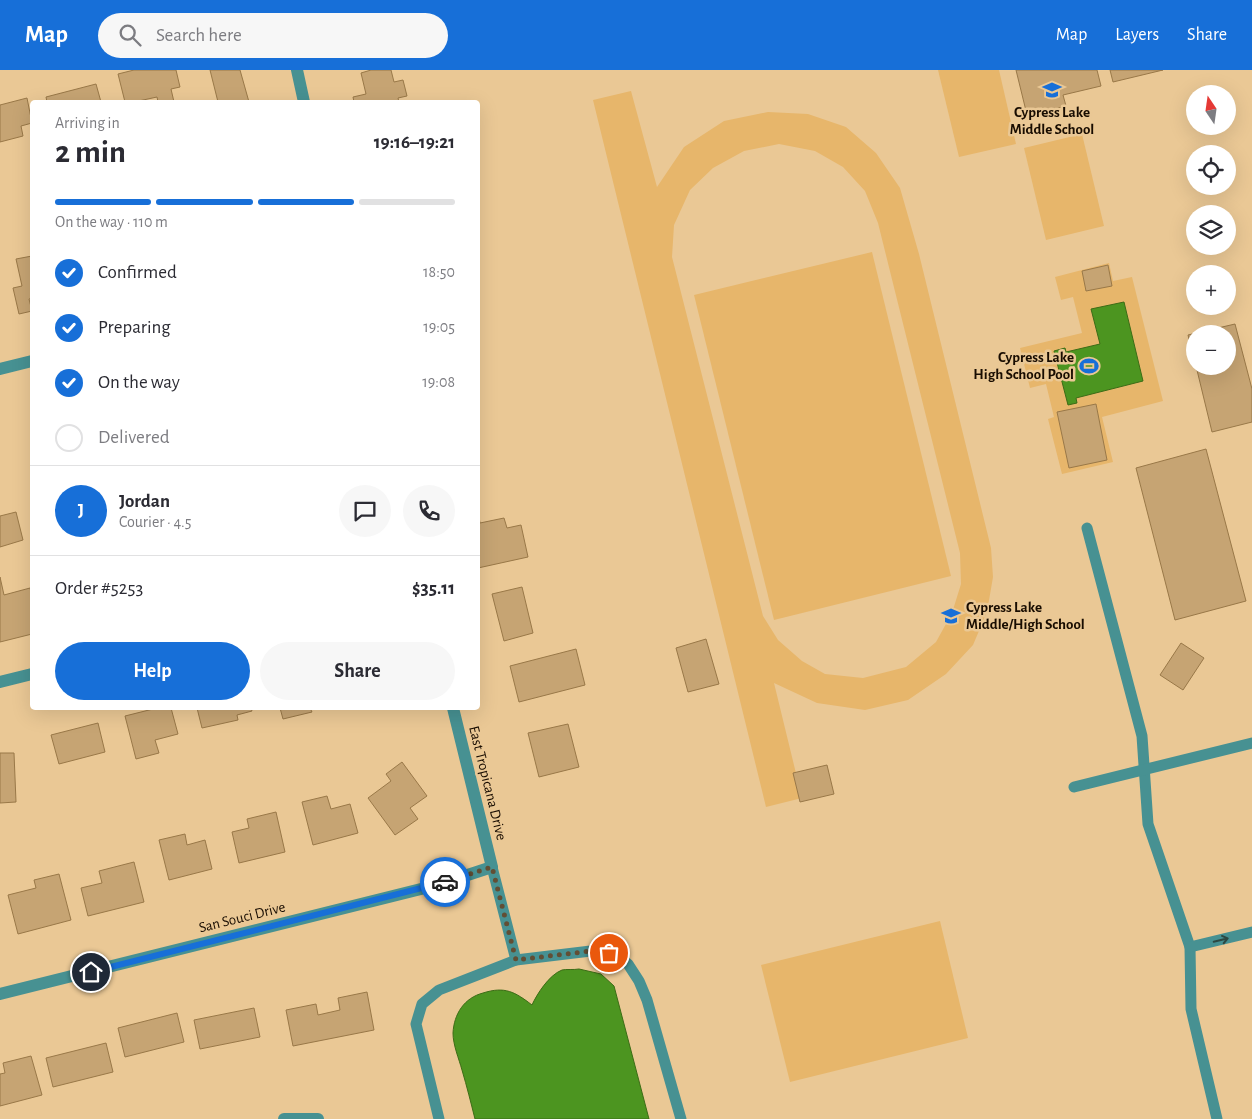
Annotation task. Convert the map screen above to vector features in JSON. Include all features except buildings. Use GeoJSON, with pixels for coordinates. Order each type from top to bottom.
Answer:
{"type":"FeatureCollection","features":[{"type":"Feature","properties":{"kind":"street"},"geometry":{"type":"LineString","coordinates":[[297,70],[304,100]]}},
{"type":"Feature","properties":{"kind":"street"},"geometry":{"type":"LineString","coordinates":[[0,369],[30,361]]}},
{"type":"Feature","properties":{"kind":"street"},"geometry":{"type":"LineString","coordinates":[[0,682],[30,674]]}},
{"type":"Feature","properties":{"kind":"street","name":"East Tropicana Drive"},"geometry":{"type":"LineString","coordinates":[[453,710],[492,867]]}},
{"type":"Feature","properties":{"kind":"street","name":"San Souci Drive"},"geometry":{"type":"LineString","coordinates":[[0,994],[428,887],[492,867]]}},
{"type":"Feature","properties":{"kind":"street"},"geometry":{"type":"LineString","coordinates":[[284,1119],[318,1119]]}},
{"type":"Feature","properties":{"kind":"lane"},"geometry":{"type":"LineString","coordinates":[[1087,528],[1142,736],[1148,824],[1190,947],[1190,1009],[1217,1119]]}},
{"type":"Feature","properties":{"kind":"lane"},"geometry":{"type":"LineString","coordinates":[[1074,786],[1252,743]]}},
{"type":"Feature","properties":{"kind":"lane"},"geometry":{"type":"LineString","coordinates":[[492,867],[516,960]]}},
{"type":"Feature","properties":{"kind":"lane"},"geometry":{"type":"LineString","coordinates":[[1190,947],[1252,932]]}},
{"type":"Feature","properties":{"kind":"lane"},"geometry":{"type":"LineString","coordinates":[[439,1119],[416,1024],[422,1004],[439,990],[516,960],[599,950],[618,956],[628,964],[639,981],[647,1000],[681,1119]]}},
{"type":"Feature","properties":{"kind":"shaded area"},"geometry":{"type":"Polygon","coordinates":[[[938,70],[999,70],[1016,144],[959,157],[938,70]]]}},
{"type":"Feature","properties":{"kind":"shaded area"},"geometry":{"type":"Polygon","coordinates":[[[631,91],[657,187],[684,147],[724,121],[768,112],[808,114],[846,127],[876,153],[900,188],[919,254],[991,548],[993,577],[987,612],[973,645],[946,674],[908,700],[865,710],[817,703],[774,683],[802,798],[766,807],[593,100],[631,91]],[[779,144],[744,151],[713,168],[690,190],[674,225],[672,257],[763,616],[778,640],[802,661],[825,674],[863,678],[906,667],[936,642],[952,613],[961,584],[960,553],[878,223],[865,191],[843,167],[815,151],[779,144]]]}},
{"type":"Feature","properties":{"kind":"shaded area"},"geometry":{"type":"Polygon","coordinates":[[[1082,134],[1104,226],[1046,240],[1024,148],[1082,134]]]}},
{"type":"Feature","properties":{"kind":"shaded area"},"geometry":{"type":"Polygon","coordinates":[[[872,252],[951,576],[774,620],[694,295],[872,252]]]}},
{"type":"Feature","properties":{"kind":"shaded area","name":"Cypress Lake High School Pool"},"geometry":{"type":"Polygon","coordinates":[[[1109,263],[1113,281],[1132,277],[1163,401],[1102,417],[1113,462],[1062,474],[1048,419],[1054,417],[1046,384],[1030,388],[1020,348],[1082,333],[1073,297],[1061,300],[1055,277],[1109,263]]]}},
{"type":"Feature","properties":{"kind":"shaded area"},"geometry":{"type":"Polygon","coordinates":[[[1124,302],[1143,381],[1076,398],[1077,403],[1068,405],[1054,351],[1065,348],[1066,352],[1100,344],[1091,309],[1124,302]]]}},
{"type":"Feature","properties":{"kind":"shaded area"},"geometry":{"type":"Polygon","coordinates":[[[940,921],[968,1038],[790,1082],[761,965],[940,921]]]}},
{"type":"Feature","properties":{"kind":"shaded area"},"geometry":{"type":"Polygon","coordinates":[[[579,969],[601,974],[614,986],[649,1119],[475,1119],[453,1038],[455,1019],[461,1008],[476,995],[498,990],[515,994],[532,1005],[540,990],[557,972],[579,969]]]}},
{"type":"Feature","properties":{"kind":"way so far"},"geometry":{"type":"LineString","coordinates":[[445,882],[492,867],[516,960],[599,950],[609,953]]}},
{"type":"Feature","properties":{"kind":"place","name":"Cypress Lake Middle School"},"geometry":{"type":"Point","coordinates":[1052,90]}},
{"type":"Feature","properties":{"kind":"place","name":"Cypress Lake High School Pool"},"geometry":{"type":"Point","coordinates":[1089,366]}},
{"type":"Feature","properties":{"kind":"place","name":"Cypress Lake Middle/High School"},"geometry":{"type":"Point","coordinates":[951,616]}},
{"type":"Feature","properties":{"kind":"route"},"geometry":{"type":"LineString","coordinates":[[91,972],[445,882]]}}]}
